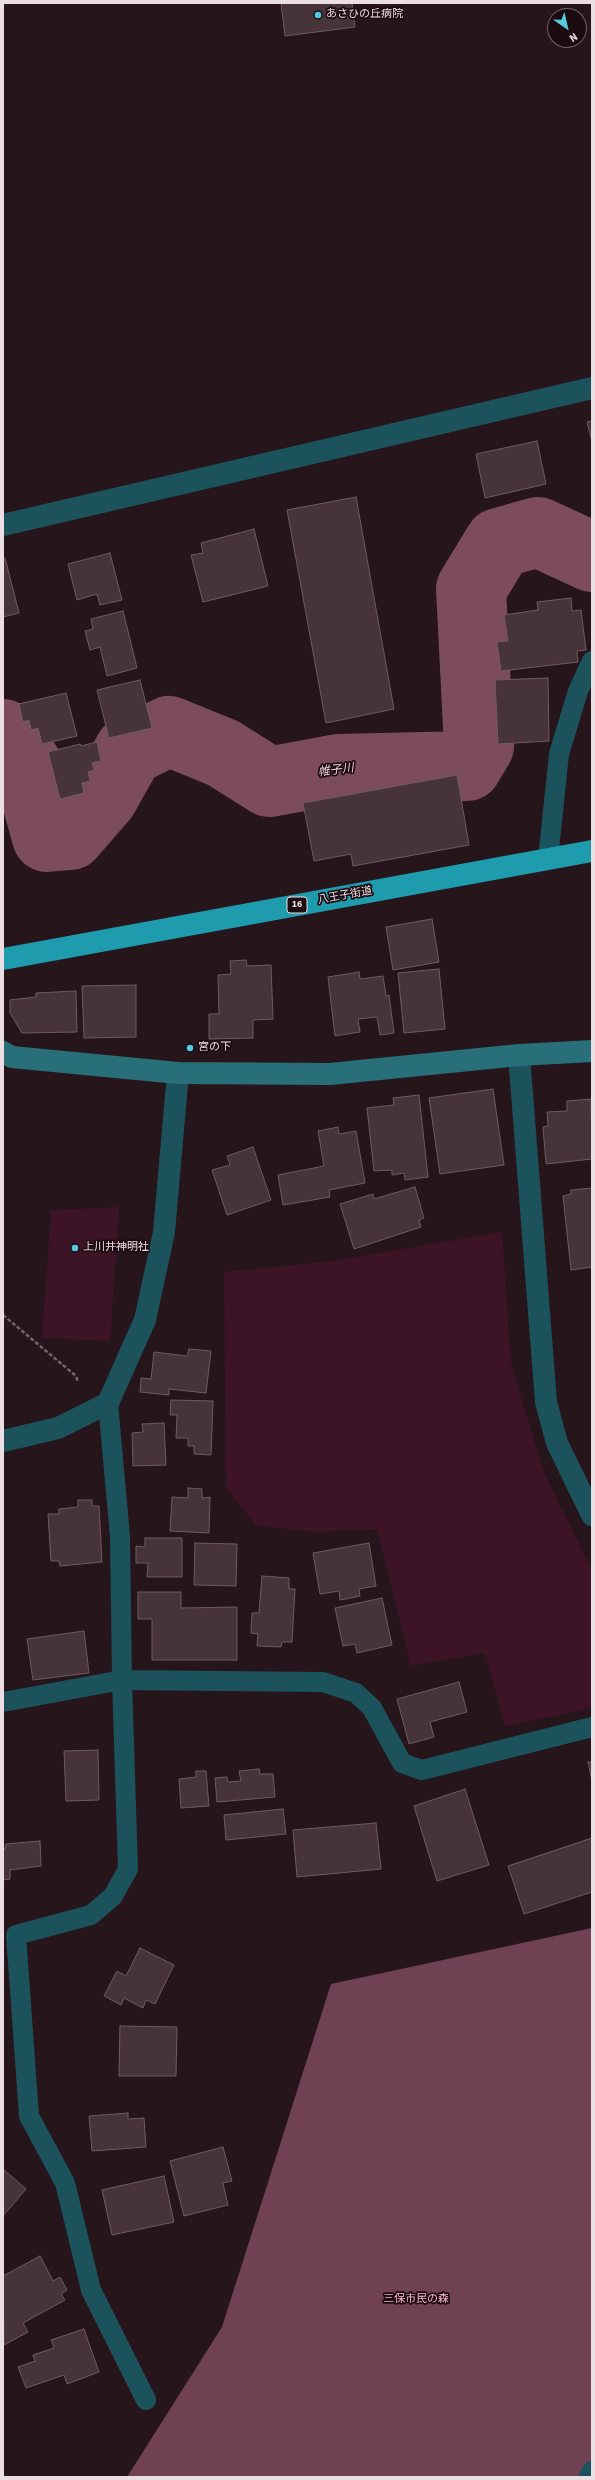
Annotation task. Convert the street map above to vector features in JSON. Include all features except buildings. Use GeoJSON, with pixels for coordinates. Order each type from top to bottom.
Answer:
{"type":"FeatureCollection","features":[{"type":"Feature","properties":{"kind":"highway","name":"八王子街道"},"geometry":{"type":"LineString","coordinates":[[3,959],[592,851]]}},
{"type":"Feature","properties":{"kind":"street"},"geometry":{"type":"LineString","coordinates":[[3,525],[592,388]]}},
{"type":"Feature","properties":{"kind":"street"},"geometry":{"type":"LineString","coordinates":[[3,1052],[12,1057],[178,1073],[330,1074],[519,1055],[592,1051]]}},
{"type":"Feature","properties":{"kind":"street"},"geometry":{"type":"LineString","coordinates":[[519,1055],[546,1402],[557,1442],[583,1478],[592,1515]]}},
{"type":"Feature","properties":{"kind":"street"},"geometry":{"type":"LineString","coordinates":[[3,1441],[58,1428],[100,1408],[145,1320],[163,1239],[178,1073]]}},
{"type":"Feature","properties":{"kind":"street"},"geometry":{"type":"LineString","coordinates":[[590,2477],[592,2472]]}},
{"type":"Feature","properties":{"kind":"lane"},"geometry":{"type":"LineString","coordinates":[[548,859],[559,754],[578,691],[592,661]]}},
{"type":"Feature","properties":{"kind":"lane"},"geometry":{"type":"LineString","coordinates":[[100,1408],[120,1537],[122,1680],[128,1870],[113,1896],[91,1915],[16,1935],[29,2116],[65,2182],[91,2290],[146,2400]]}},
{"type":"Feature","properties":{"kind":"lane"},"geometry":{"type":"LineString","coordinates":[[3,1702],[122,1680],[323,1682],[356,1692],[372,1708],[402,1763],[422,1770],[592,1727]]}},
{"type":"Feature","properties":{"kind":"path"},"geometry":{"type":"LineString","coordinates":[[3,1315],[76,1376],[100,1408]]}},
{"type":"Feature","properties":{"kind":"shaded area"},"geometry":{"type":"Polygon","coordinates":[[[119,1207],[110,1341],[42,1338],[51,1210],[119,1207]]]}},
{"type":"Feature","properties":{"kind":"shaded area"},"geometry":{"type":"Polygon","coordinates":[[[502,1232],[511,1364],[543,1470],[592,1570],[592,1708],[505,1726],[485,1653],[411,1666],[377,1529],[316,1532],[256,1525],[226,1488],[224,1272],[332,1261],[502,1232]]]}},
{"type":"Feature","properties":{"kind":"green space","name":"三保市民の森"},"geometry":{"type":"Polygon","coordinates":[[[592,1928],[592,2477],[127,2477],[222,2327],[331,1984],[592,1928]]]}},
{"type":"Feature","properties":{"kind":"waterway","name":"帷子川"},"geometry":{"type":"LineString","coordinates":[[3,734],[27,765],[47,837],[70,835],[103,797],[129,751],[169,731],[223,753],[269,782],[339,769],[467,766],[479,746],[471,589],[499,543],[538,532],[592,557]]}},
{"type":"Feature","properties":{"kind":"place","name":"あさひの丘病院"},"geometry":{"type":"Point","coordinates":[318,15]}},
{"type":"Feature","properties":{"kind":"place","name":"宮の下"},"geometry":{"type":"Point","coordinates":[190,1048]}},
{"type":"Feature","properties":{"kind":"place","name":"上川井神明社"},"geometry":{"type":"Point","coordinates":[75,1248]}}]}
